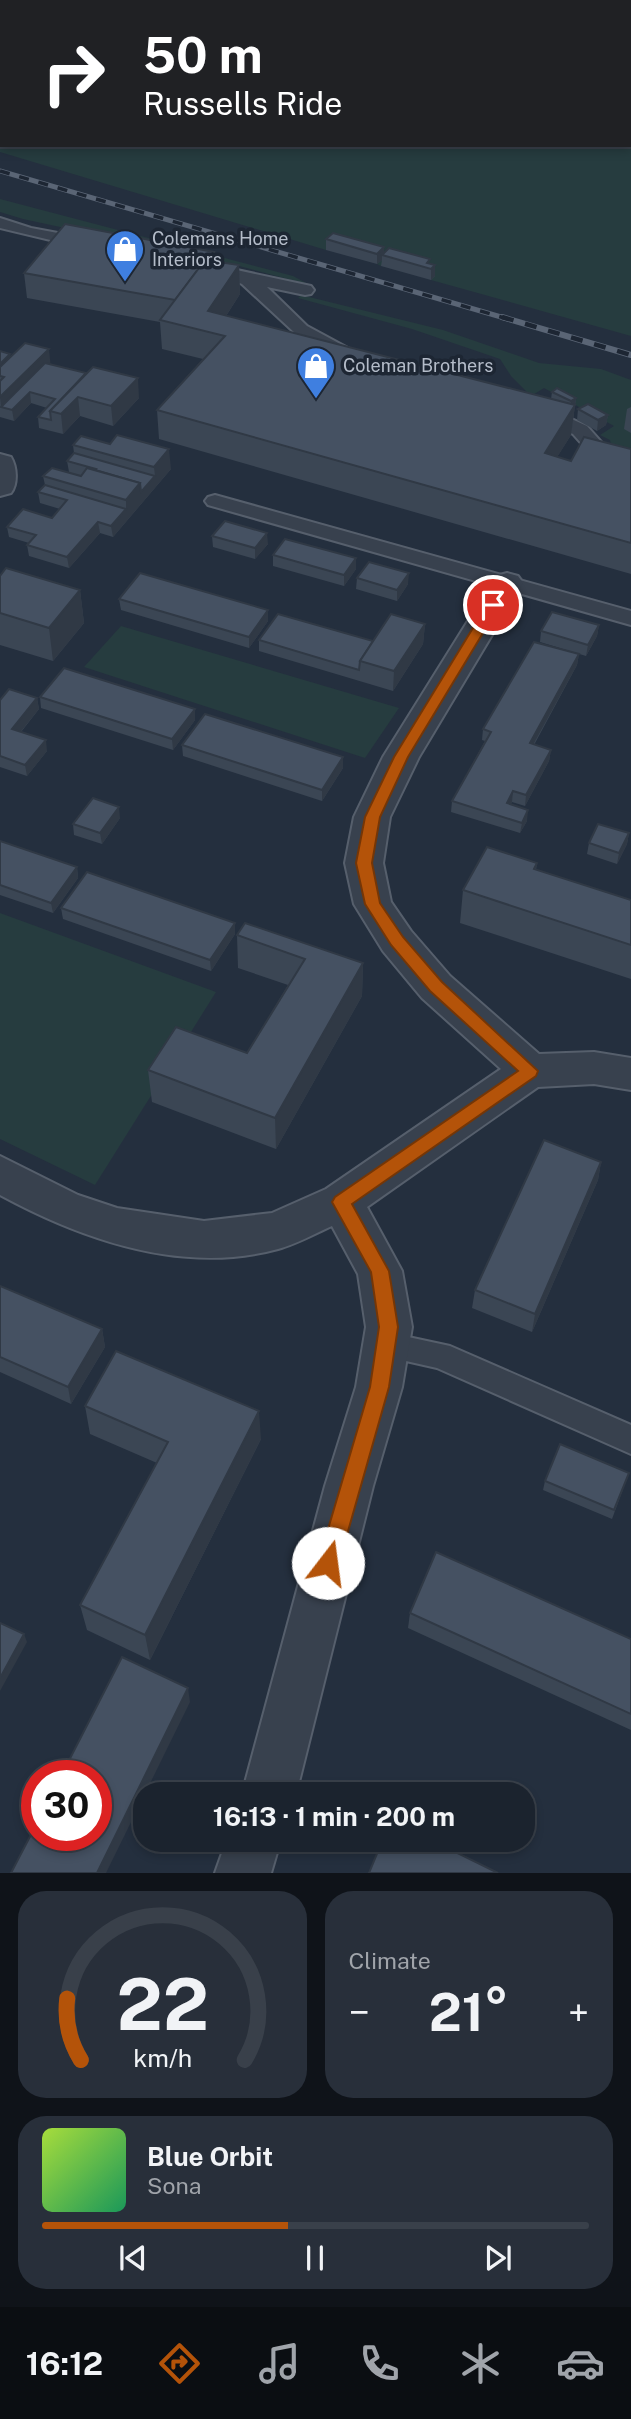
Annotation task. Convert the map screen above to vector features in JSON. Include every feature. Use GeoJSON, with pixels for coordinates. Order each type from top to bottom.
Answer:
{"type":"FeatureCollection","features":[{"type":"Feature","properties":{"kind":"street"},"geometry":{"type":"LineString","coordinates":[[0,463],[0,487]]}},
{"type":"Feature","properties":{"kind":"street"},"geometry":{"type":"LineString","coordinates":[[507,583],[398,764],[372,817],[364,863],[373,904],[397,941],[436,987],[530,1071]]}},
{"type":"Feature","properties":{"kind":"street"},"geometry":{"type":"LineString","coordinates":[[0,1174],[63,1208],[117,1227],[204,1240],[276,1231],[341,1202],[530,1071],[594,1068],[631,1074]]}},
{"type":"Feature","properties":{"kind":"street"},"geometry":{"type":"LineString","coordinates":[[271,1782],[299,1686],[349,1486],[379,1387],[389,1327],[380,1271],[341,1202]]}},
{"type":"Feature","properties":{"kind":"street"},"geometry":{"type":"LineString","coordinates":[[243,1873],[250,1852]]}},
{"type":"Feature","properties":{"kind":"lane"},"geometry":{"type":"LineString","coordinates":[[0,223],[28,232],[96,245]]}},
{"type":"Feature","properties":{"kind":"lane"},"geometry":{"type":"LineString","coordinates":[[191,264],[305,290]]}},
{"type":"Feature","properties":{"kind":"lane"},"geometry":{"type":"LineString","coordinates":[[241,277],[268,294],[274,306],[299,328],[333,349],[359,356]]}},
{"type":"Feature","properties":{"kind":"lane"},"geometry":{"type":"LineString","coordinates":[[525,403],[580,430],[604,457],[631,468]]}},
{"type":"Feature","properties":{"kind":"lane"},"geometry":{"type":"LineString","coordinates":[[215,501],[631,618]]}},
{"type":"Feature","properties":{"kind":"lane"},"geometry":{"type":"LineString","coordinates":[[385,1345],[440,1355],[631,1440]]}},
{"type":"Feature","properties":{"kind":"green space"},"geometry":{"type":"Polygon","coordinates":[[[0,147],[631,147],[631,336],[431,280],[434,276],[389,258],[381,266],[377,264],[383,258],[333,244],[326,250],[0,152],[0,147]]]}},
{"type":"Feature","properties":{"kind":"green space"},"geometry":{"type":"Polygon","coordinates":[[[0,199],[293,276],[310,285],[232,264],[23,219],[0,212],[0,199]]]}},
{"type":"Feature","properties":{"kind":"green space"},"geometry":{"type":"Polygon","coordinates":[[[301,295],[443,330],[539,363],[601,369],[631,380],[631,458],[613,453],[610,440],[600,435],[614,426],[544,388],[531,396],[511,376],[500,359],[412,329],[298,298],[301,295]]]}},
{"type":"Feature","properties":{"kind":"green space"},"geometry":{"type":"Polygon","coordinates":[[[121,626],[399,708],[365,758],[84,667],[121,626]]]}},
{"type":"Feature","properties":{"kind":"green space"},"geometry":{"type":"Polygon","coordinates":[[[0,913],[216,992],[95,1185],[0,1139],[0,913]]]}},
{"type":"Feature","properties":{"kind":"building"},"geometry":{"type":"Polygon","coordinates":[[[65,224],[214,252],[175,300],[24,273],[65,224]]]}},
{"type":"Feature","properties":{"kind":"building"},"geometry":{"type":"Polygon","coordinates":[[[333,233],[384,247],[377,254],[326,239],[333,233]]]}},
{"type":"Feature","properties":{"kind":"building"},"geometry":{"type":"Polygon","coordinates":[[[389,248],[430,259],[427,263],[435,265],[431,269],[382,255],[389,248]]]}},
{"type":"Feature","properties":{"kind":"building","name":"Coleman Brothers"},"geometry":{"type":"Polygon","coordinates":[[[205,260],[239,265],[208,311],[575,405],[545,453],[571,461],[584,437],[631,449],[631,543],[157,410],[225,336],[160,320],[205,260]]]}},
{"type":"Feature","properties":{"kind":"building"},"geometry":{"type":"Polygon","coordinates":[[[25,343],[49,349],[0,397],[0,381],[4,377],[0,376],[0,367],[25,343]]]}},
{"type":"Feature","properties":{"kind":"building"},"geometry":{"type":"Polygon","coordinates":[[[0,351],[10,354],[0,364],[0,351]]]}},
{"type":"Feature","properties":{"kind":"building"},"geometry":{"type":"Polygon","coordinates":[[[45,363],[86,373],[50,411],[51,420],[38,417],[55,399],[30,392],[12,410],[1,407],[45,363]]]}},
{"type":"Feature","properties":{"kind":"building"},"geometry":{"type":"Polygon","coordinates":[[[93,367],[138,378],[111,406],[78,397],[61,414],[50,411],[93,367]]]}},
{"type":"Feature","properties":{"kind":"building"},"geometry":{"type":"Polygon","coordinates":[[[557,388],[576,398],[571,401],[552,392],[557,388]]]}},
{"type":"Feature","properties":{"kind":"building"},"geometry":{"type":"Polygon","coordinates":[[[588,404],[608,415],[598,420],[578,409],[588,404]]]}},
{"type":"Feature","properties":{"kind":"building"},"geometry":{"type":"Polygon","coordinates":[[[117,435],[169,449],[154,467],[73,445],[81,436],[110,444],[117,435]]]}},
{"type":"Feature","properties":{"kind":"building"},"geometry":{"type":"Polygon","coordinates":[[[74,453],[155,476],[141,492],[140,483],[67,461],[74,453]]]}},
{"type":"Feature","properties":{"kind":"building"},"geometry":{"type":"Polygon","coordinates":[[[52,468],[81,476],[87,468],[140,483],[126,500],[43,476],[52,468]]]}},
{"type":"Feature","properties":{"kind":"building"},"geometry":{"type":"Polygon","coordinates":[[[45,485],[126,509],[111,526],[98,522],[67,557],[27,545],[36,535],[7,527],[23,509],[52,518],[67,500],[38,492],[45,485]]]}},
{"type":"Feature","properties":{"kind":"building"},"geometry":{"type":"Polygon","coordinates":[[[225,521],[267,533],[255,548],[212,536],[225,521]]]}},
{"type":"Feature","properties":{"kind":"building"},"geometry":{"type":"Polygon","coordinates":[[[285,539],[356,558],[344,575],[273,555],[285,539]]]}},
{"type":"Feature","properties":{"kind":"building"},"geometry":{"type":"Polygon","coordinates":[[[369,562],[409,573],[397,590],[357,578],[369,562]]]}},
{"type":"Feature","properties":{"kind":"building"},"geometry":{"type":"Polygon","coordinates":[[[6,568],[80,590],[49,628],[0,613],[0,576],[6,568]]]}},
{"type":"Feature","properties":{"kind":"building"},"geometry":{"type":"Polygon","coordinates":[[[140,573],[268,610],[249,637],[119,599],[140,573]]]}},
{"type":"Feature","properties":{"kind":"building"},"geometry":{"type":"Polygon","coordinates":[[[552,612],[599,625],[588,645],[541,631],[552,612]]]}},
{"type":"Feature","properties":{"kind":"building"},"geometry":{"type":"Polygon","coordinates":[[[278,614],[373,641],[360,661],[359,670],[259,640],[278,614]]]}},
{"type":"Feature","properties":{"kind":"building"},"geometry":{"type":"Polygon","coordinates":[[[391,614],[425,624],[394,671],[360,661],[391,614]]]}},
{"type":"Feature","properties":{"kind":"building"},"geometry":{"type":"Polygon","coordinates":[[[534,642],[579,654],[530,743],[551,750],[526,795],[513,791],[507,803],[528,810],[522,823],[452,801],[491,732],[483,729],[534,642]]]}},
{"type":"Feature","properties":{"kind":"building"},"geometry":{"type":"Polygon","coordinates":[[[64,668],[195,709],[172,739],[40,697],[64,668]]]}},
{"type":"Feature","properties":{"kind":"building"},"geometry":{"type":"Polygon","coordinates":[[[9,689],[37,698],[12,729],[46,740],[25,765],[0,756],[0,700],[9,689]]]}},
{"type":"Feature","properties":{"kind":"building"},"geometry":{"type":"Polygon","coordinates":[[[205,714],[343,757],[322,790],[182,745],[205,714]]]}},
{"type":"Feature","properties":{"kind":"building"},"geometry":{"type":"Polygon","coordinates":[[[93,798],[119,807],[100,833],[73,824],[93,798]]]}},
{"type":"Feature","properties":{"kind":"building"},"geometry":{"type":"Polygon","coordinates":[[[598,824],[629,833],[619,853],[589,843],[598,824]]]}},
{"type":"Feature","properties":{"kind":"building"},"geometry":{"type":"Polygon","coordinates":[[[0,841],[77,867],[51,903],[0,885],[0,841]]]}},
{"type":"Feature","properties":{"kind":"building"},"geometry":{"type":"Polygon","coordinates":[[[487,847],[537,863],[534,869],[631,900],[631,945],[463,890],[487,847]]]}},
{"type":"Feature","properties":{"kind":"building"},"geometry":{"type":"Polygon","coordinates":[[[87,872],[235,923],[210,960],[61,908],[87,872]]]}},
{"type":"Feature","properties":{"kind":"building"},"geometry":{"type":"Polygon","coordinates":[[[245,923],[363,963],[275,1118],[148,1070],[176,1027],[247,1053],[305,959],[237,935],[245,923]]]}},
{"type":"Feature","properties":{"kind":"building"},"geometry":{"type":"Polygon","coordinates":[[[544,1140],[601,1162],[535,1314],[475,1290],[544,1140]]]}},
{"type":"Feature","properties":{"kind":"building"},"geometry":{"type":"Polygon","coordinates":[[[0,1286],[102,1329],[68,1387],[0,1357],[0,1286]]]}},
{"type":"Feature","properties":{"kind":"building"},"geometry":{"type":"Polygon","coordinates":[[[116,1351],[259,1411],[145,1635],[80,1605],[168,1442],[85,1406],[116,1351]]]}},
{"type":"Feature","properties":{"kind":"building"},"geometry":{"type":"Polygon","coordinates":[[[560,1444],[629,1473],[614,1510],[545,1481],[560,1444]]]}},
{"type":"Feature","properties":{"kind":"building"},"geometry":{"type":"Polygon","coordinates":[[[436,1552],[631,1639],[631,1714],[410,1613],[436,1552]]]}},
{"type":"Feature","properties":{"kind":"building"},"geometry":{"type":"Polygon","coordinates":[[[0,1623],[24,1634],[0,1678],[0,1623]]]}},
{"type":"Feature","properties":{"kind":"building"},"geometry":{"type":"Polygon","coordinates":[[[122,1657],[188,1688],[142,1782],[133,1782],[133,1800],[112,1843],[112,1760],[69,1760],[122,1657]]]}},
{"type":"Feature","properties":{"kind":"building"},"geometry":{"type":"Polygon","coordinates":[[[22,1851],[108,1851],[97,1873],[11,1873],[22,1851]]]}},
{"type":"Feature","properties":{"kind":"building"},"geometry":{"type":"Polygon","coordinates":[[[378,1852],[455,1852],[498,1873],[369,1873],[378,1852]]]}},
{"type":"Feature","properties":{"kind":"railway"},"geometry":{"type":"LineString","coordinates":[[0,171],[508,319]]}},
{"type":"Feature","properties":{"kind":"railway"},"geometry":{"type":"LineString","coordinates":[[502,317],[631,355]]}},
{"type":"Feature","properties":{"kind":"place","name":"Colemans Home Interiors"},"geometry":{"type":"Point","coordinates":[125,283]}},
{"type":"Feature","properties":{"kind":"place","name":"Coleman Brothers"},"geometry":{"type":"Point","coordinates":[316,400]}},
{"type":"Feature","properties":{"kind":"route"},"geometry":{"type":"LineString","coordinates":[[328,1563],[379,1387],[389,1327],[380,1271],[341,1202],[530,1071],[436,987],[397,941],[373,904],[364,863],[372,817],[401,757],[493,605]]}}]}
